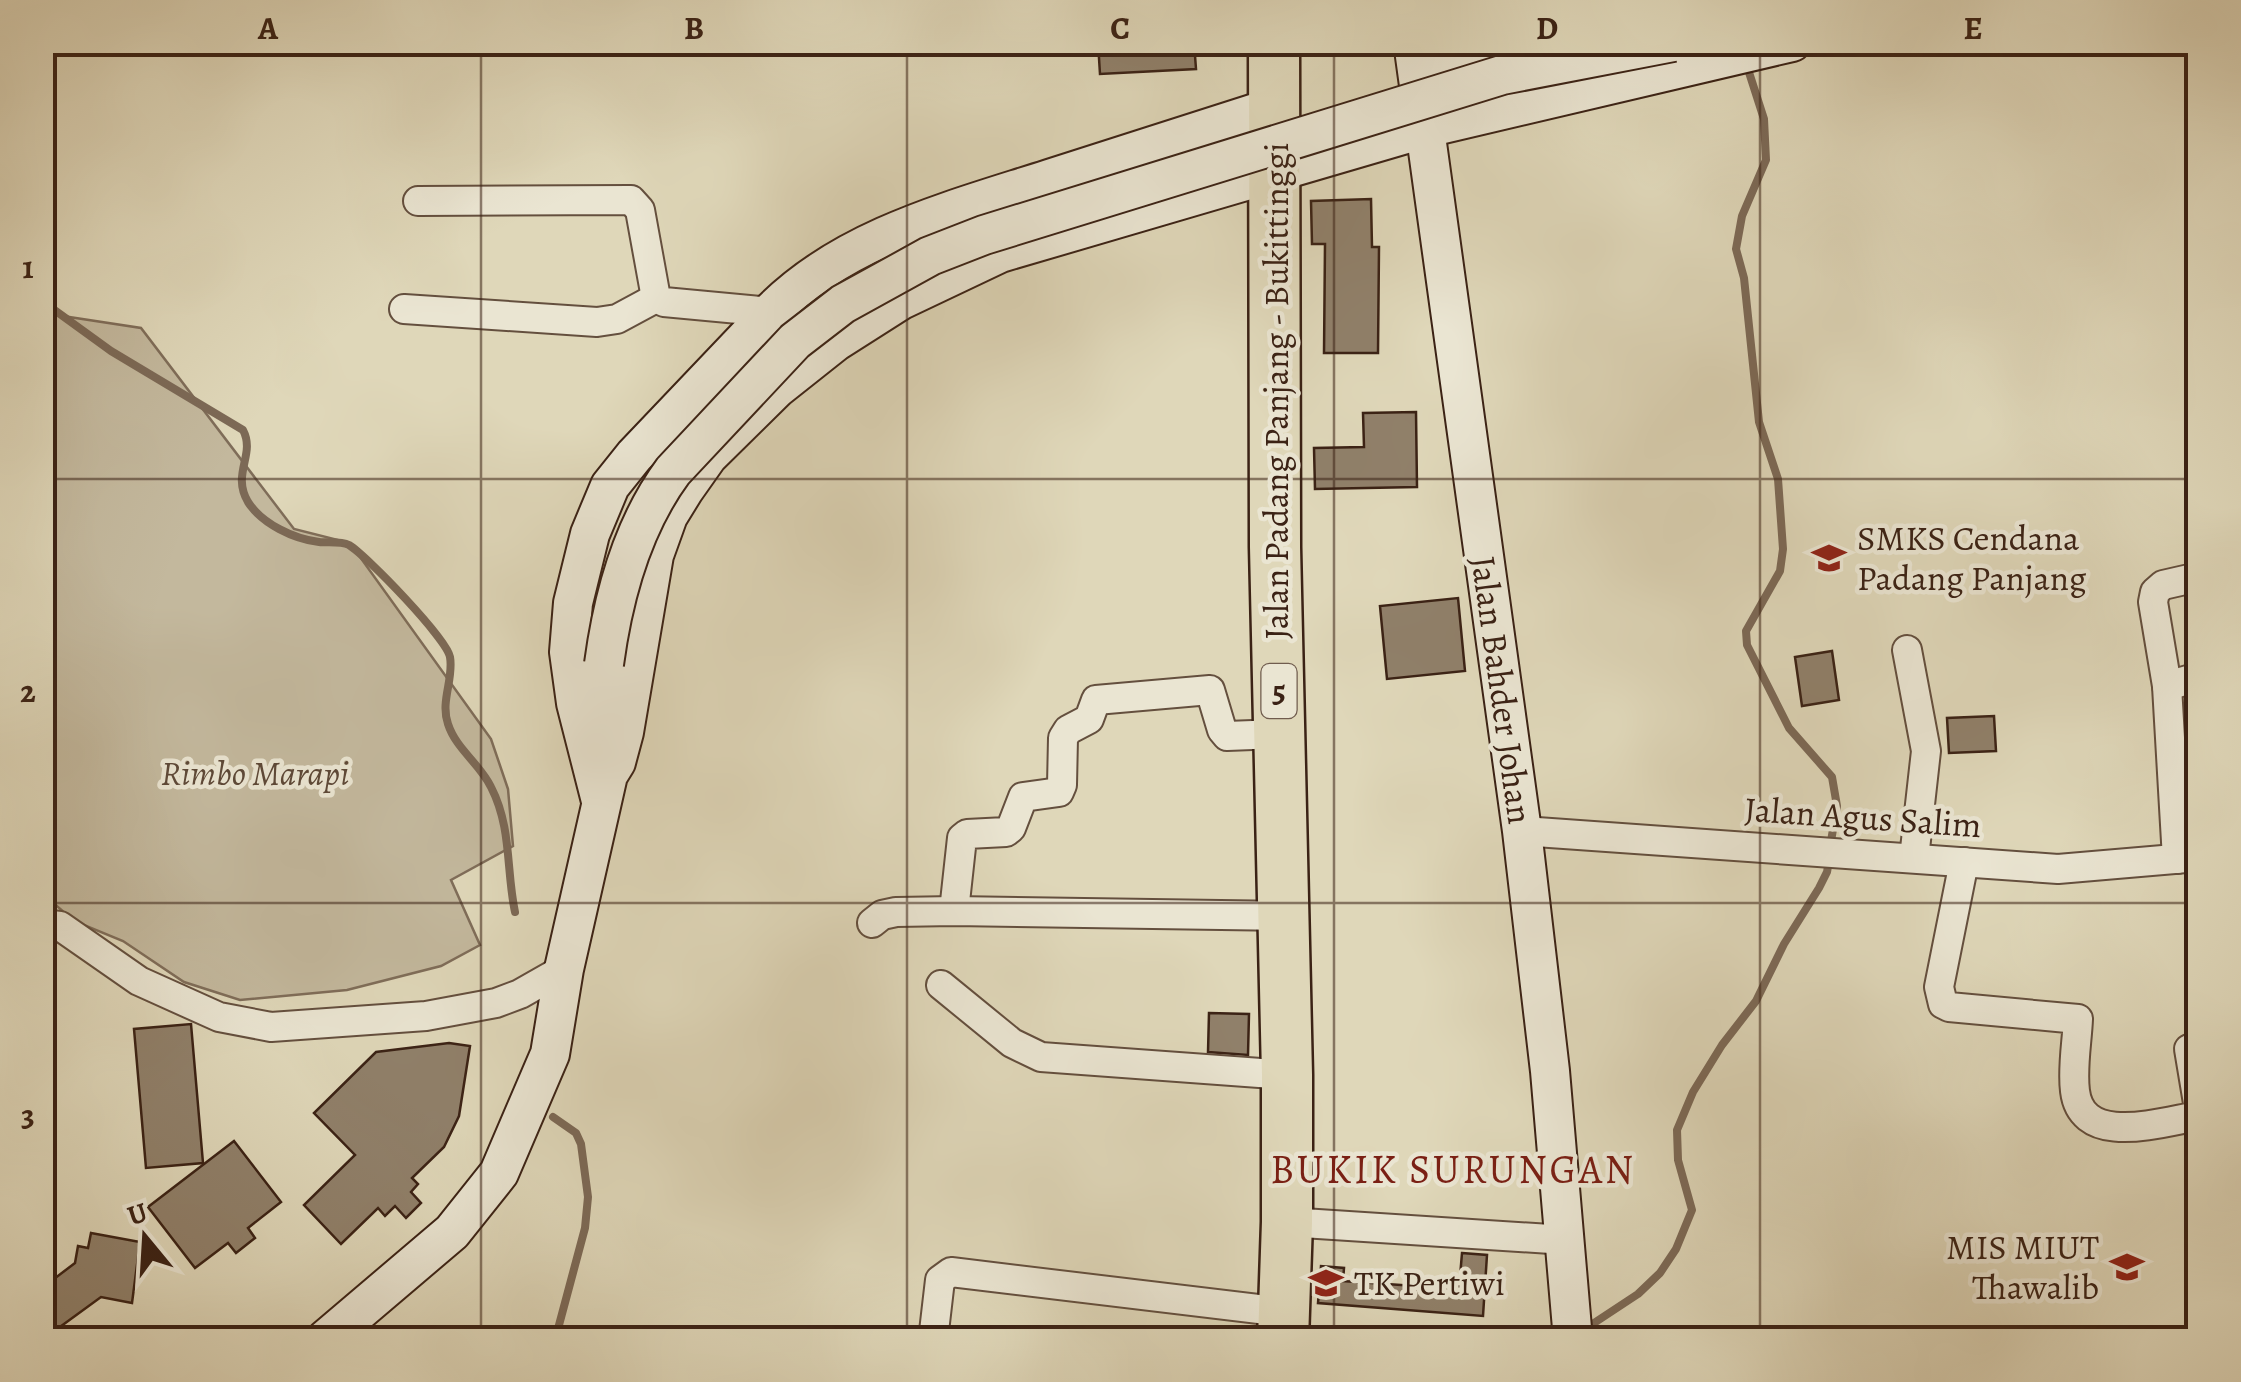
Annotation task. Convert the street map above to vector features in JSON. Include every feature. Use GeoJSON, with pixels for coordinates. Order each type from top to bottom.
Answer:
{"type":"FeatureCollection","features":[{"type":"Feature","properties":{"kind":"highway","name":"Jalan Padang Panjang - Bukittinggi"},"geometry":{"type":"LineString","coordinates":[[1274,42],[1287,1074],[1283,1326]]}},
{"type":"Feature","properties":{"kind":"main road"},"geometry":{"type":"LineString","coordinates":[[1415,53],[1517,42]]}},
{"type":"Feature","properties":{"kind":"main road"},"geometry":{"type":"LineString","coordinates":[[325,1340],[452,1232],[500,1173],[550,1054],[601,779],[596,664],[616,556],[643,488],[684,436],[780,334],[810,308],[878,264],[978,220],[1461,71],[1600,42]]}},
{"type":"Feature","properties":{"kind":"main road"},"geometry":{"type":"LineString","coordinates":[[596,664],[636,536],[657,493],[673,471],[796,342],[843,304],[888,276],[984,235],[1488,79],[1673,42]]}},
{"type":"Feature","properties":{"kind":"main road"},"geometry":{"type":"LineString","coordinates":[[601,779],[616,762],[624,732],[654,556],[668,516],[708,456],[777,388],[835,342],[901,300],[1000,253],[1426,128],[1792,42]]}},
{"type":"Feature","properties":{"kind":"main road","name":"Jalan Bahder Johan"},"geometry":{"type":"LineString","coordinates":[[1415,53],[1522,832],[1574,1340]]}},
{"type":"Feature","properties":{"kind":"main road"},"geometry":{"type":"LineString","coordinates":[[601,779],[576,703],[569,652],[573,603],[596,516],[610,486],[634,456],[792,290],[828,266],[934,216],[1274,107]]}},
{"type":"Feature","properties":{"kind":"street"},"geometry":{"type":"LineString","coordinates":[[418,201],[631,200],[640,210],[656,298]]}},
{"type":"Feature","properties":{"kind":"street"},"geometry":{"type":"LineString","coordinates":[[656,298],[770,312]]}},
{"type":"Feature","properties":{"kind":"street"},"geometry":{"type":"LineString","coordinates":[[404,309],[597,322],[617,318],[656,298]]}},
{"type":"Feature","properties":{"kind":"street"},"geometry":{"type":"LineString","coordinates":[[2188,858],[2153,602],[2154,592],[2162,585],[2198,576]]}},
{"type":"Feature","properties":{"kind":"street"},"geometry":{"type":"LineString","coordinates":[[1907,650],[1926,751],[1914,858]]}},
{"type":"Feature","properties":{"kind":"street"},"geometry":{"type":"LineString","coordinates":[[2167,686],[2198,677]]}},
{"type":"Feature","properties":{"kind":"street"},"geometry":{"type":"LineString","coordinates":[[954,910],[962,838],[967,834],[1006,832],[1023,797],[1059,792],[1062,738],[1068,730],[1089,719],[1096,700],[1210,690],[1227,736],[1280,734]]}},
{"type":"Feature","properties":{"kind":"street","name":"Jalan Agus Salim"},"geometry":{"type":"LineString","coordinates":[[1522,832],[2058,870],[2188,858]]}},
{"type":"Feature","properties":{"kind":"street"},"geometry":{"type":"LineString","coordinates":[[1964,862],[1939,986],[1942,1004],[1949,1008],[2078,1019],[2075,1092],[2082,1113],[2098,1125],[2129,1127],[2198,1116]]}},
{"type":"Feature","properties":{"kind":"street"},"geometry":{"type":"LineString","coordinates":[[872,923],[896,912],[954,910],[1285,916]]}},
{"type":"Feature","properties":{"kind":"street"},"geometry":{"type":"LineString","coordinates":[[42,924],[60,926],[139,981],[220,1017],[271,1027],[426,1016],[496,1002],[520,994],[564,968]]}},
{"type":"Feature","properties":{"kind":"street"},"geometry":{"type":"LineString","coordinates":[[941,985],[1012,1043],[1041,1058],[1287,1074]]}},
{"type":"Feature","properties":{"kind":"street"},"geometry":{"type":"LineString","coordinates":[[2189,1048],[2198,1102]]}},
{"type":"Feature","properties":{"kind":"street"},"geometry":{"type":"LineString","coordinates":[[1287,1222],[1566,1240]]}},
{"type":"Feature","properties":{"kind":"street"},"geometry":{"type":"LineString","coordinates":[[933,1340],[940,1280],[951,1272],[1283,1326]]}},
{"type":"Feature","properties":{"kind":"green space","name":"Rimbo Marapi"},"geometry":{"type":"Polygon","coordinates":[[[43,313],[141,328],[294,529],[350,543],[491,739],[508,789],[513,846],[451,880],[480,945],[441,966],[347,990],[240,1000],[184,982],[123,941],[74,921],[43,894],[43,313]]]}},
{"type":"Feature","properties":{"kind":"building"},"geometry":{"type":"Polygon","coordinates":[[[1098,42],[1194,42],[1196,69],[1100,74],[1098,42]]]}},
{"type":"Feature","properties":{"kind":"building"},"geometry":{"type":"Polygon","coordinates":[[[1371,199],[1372,247],[1379,247],[1378,353],[1324,353],[1325,244],[1312,244],[1311,201],[1371,199]]]}},
{"type":"Feature","properties":{"kind":"building"},"geometry":{"type":"Polygon","coordinates":[[[1416,412],[1417,487],[1315,489],[1314,448],[1364,447],[1363,413],[1416,412]]]}},
{"type":"Feature","properties":{"kind":"building"},"geometry":{"type":"Polygon","coordinates":[[[1458,598],[1465,671],[1387,679],[1380,606],[1458,598]]]}},
{"type":"Feature","properties":{"kind":"building"},"geometry":{"type":"Polygon","coordinates":[[[1832,651],[1839,700],[1802,706],[1795,657],[1832,651]]]}},
{"type":"Feature","properties":{"kind":"building"},"geometry":{"type":"Polygon","coordinates":[[[1994,716],[1996,751],[1949,753],[1947,718],[1994,716]]]}},
{"type":"Feature","properties":{"kind":"building"},"geometry":{"type":"Polygon","coordinates":[[[1209,1013],[1249,1014],[1248,1055],[1208,1052],[1209,1013]]]}},
{"type":"Feature","properties":{"kind":"building"},"geometry":{"type":"Polygon","coordinates":[[[191,1024],[203,1163],[146,1168],[134,1029],[191,1024]]]}},
{"type":"Feature","properties":{"kind":"building"},"geometry":{"type":"Polygon","coordinates":[[[449,1043],[470,1046],[459,1116],[444,1147],[412,1178],[418,1184],[411,1192],[421,1203],[406,1218],[395,1206],[385,1216],[378,1208],[341,1244],[304,1205],[355,1155],[314,1113],[376,1052],[449,1043]]]}},
{"type":"Feature","properties":{"kind":"building"},"geometry":{"type":"Polygon","coordinates":[[[234,1141],[281,1202],[248,1228],[255,1238],[236,1253],[228,1243],[195,1268],[148,1207],[234,1141]]]}},
{"type":"Feature","properties":{"kind":"building"},"geometry":{"type":"Polygon","coordinates":[[[91,1233],[140,1242],[132,1303],[101,1297],[42,1340],[42,1288],[75,1263],[78,1246],[88,1248],[91,1233]]]}},
{"type":"Feature","properties":{"kind":"building"},"geometry":{"type":"Polygon","coordinates":[[[1462,1253],[1487,1255],[1483,1316],[1318,1303],[1321,1266],[1344,1268],[1343,1281],[1459,1289],[1462,1253]]]}},
{"type":"Feature","properties":{"kind":"waterway"},"geometry":{"type":"LineString","coordinates":[[1746,63],[1764,119],[1766,160],[1742,216],[1736,249],[1744,278],[1759,422],[1778,479],[1783,549],[1780,571],[1746,631],[1747,645],[1789,728],[1832,777],[1837,806],[1830,847]]}},
{"type":"Feature","properties":{"kind":"waterway"},"geometry":{"type":"LineString","coordinates":[[42,178],[46,187],[42,200]]}},
{"type":"Feature","properties":{"kind":"waterway"},"geometry":{"type":"LineString","coordinates":[[42,301],[111,351],[243,430],[247,448],[243,492],[254,510],[270,524],[299,538],[349,545],[388,581],[446,647],[450,657],[448,724],[498,802],[515,912]]}},
{"type":"Feature","properties":{"kind":"waterway"},"geometry":{"type":"LineString","coordinates":[[1591,1325],[1638,1294],[1660,1273],[1676,1249],[1692,1210],[1678,1160],[1677,1130],[1693,1092],[1756,1001],[1784,944],[1819,888],[1829,861]]}},
{"type":"Feature","properties":{"kind":"waterway"},"geometry":{"type":"LineString","coordinates":[[553,1117],[576,1133],[581,1144],[588,1197],[585,1228],[555,1340]]}},
{"type":"Feature","properties":{"kind":"place","name":"SMKS Cendana Padang Panjang"},"geometry":{"type":"Point","coordinates":[1829,558]}},
{"type":"Feature","properties":{"kind":"place","name":"MIS MIUT Thawalib"},"geometry":{"type":"Point","coordinates":[2127,1267]}},
{"type":"Feature","properties":{"kind":"place","name":"TK Pertiwi"},"geometry":{"type":"Point","coordinates":[1326,1283]}},
{"type":"Feature","properties":{"kind":"district","name":"BUKIK SURUNGAN"},"geometry":{"type":"Point","coordinates":[1453,1169]}}]}
